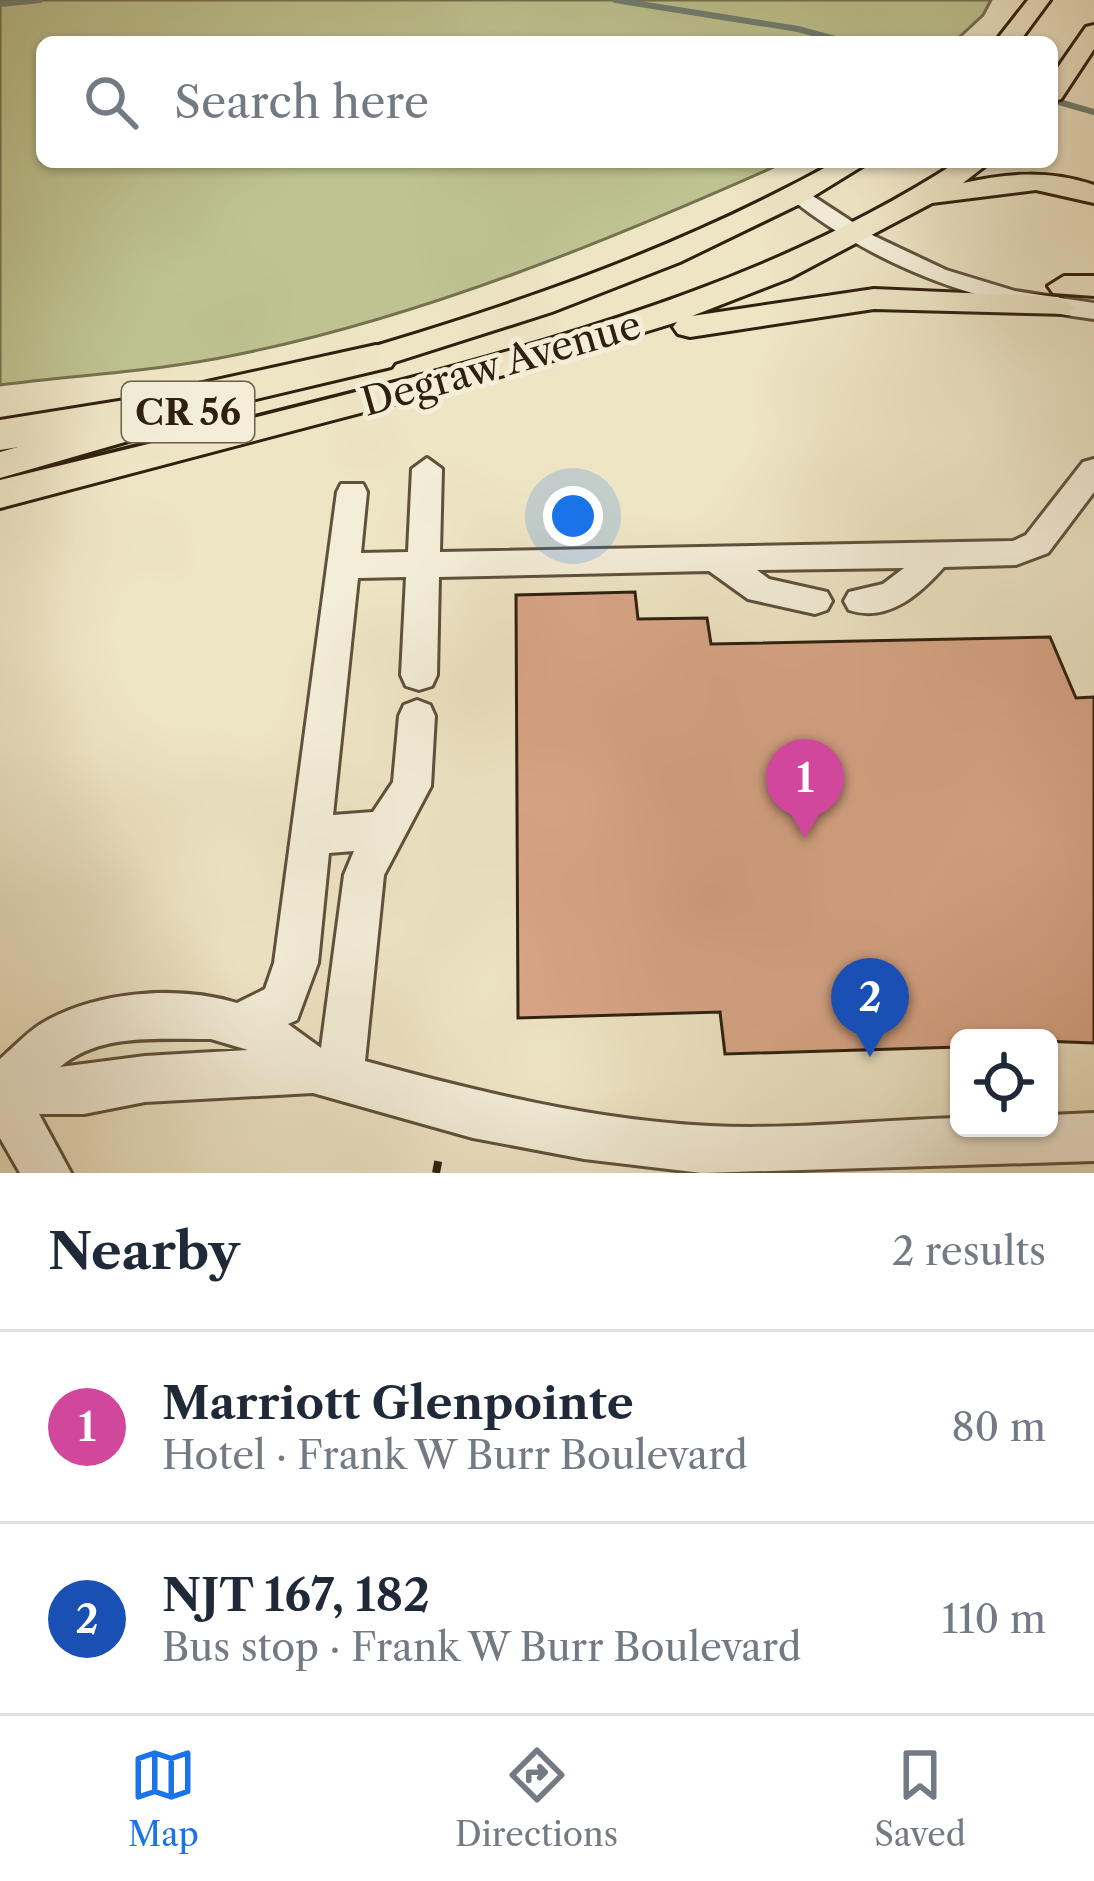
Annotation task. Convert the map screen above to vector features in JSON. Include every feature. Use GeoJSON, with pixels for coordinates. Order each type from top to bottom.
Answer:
{"type":"FeatureCollection","features":[{"type":"Feature","properties":{"kind":"highway"},"geometry":{"type":"LineString","coordinates":[[0,435],[125,415],[376,358]]}},
{"type":"Feature","properties":{"kind":"main road"},"geometry":{"type":"LineString","coordinates":[[1012,36],[1039,0]]}},
{"type":"Feature","properties":{"kind":"main road"},"geometry":{"type":"LineString","coordinates":[[1058,87],[1094,32]]}},
{"type":"Feature","properties":{"kind":"main road"},"geometry":{"type":"LineString","coordinates":[[1058,162],[1094,177]]}},
{"type":"Feature","properties":{"kind":"main road","name":"Degraw Avenue"},"geometry":{"type":"LineString","coordinates":[[0,465],[376,358],[596,287],[799,194],[844,168]]}},
{"type":"Feature","properties":{"kind":"main road","name":"Degraw Avenue"},"geometry":{"type":"LineString","coordinates":[[0,494],[143,462],[558,350],[724,294],[867,230],[967,168]]}},
{"type":"Feature","properties":{"kind":"main road"},"geometry":{"type":"LineString","coordinates":[[907,207],[1017,179],[1050,181],[1094,194]]}},
{"type":"Feature","properties":{"kind":"main road"},"geometry":{"type":"LineString","coordinates":[[558,350],[853,301],[1078,292]]}},
{"type":"Feature","properties":{"kind":"main road"},"geometry":{"type":"LineString","coordinates":[[0,516],[143,462]]}},
{"type":"Feature","properties":{"kind":"street"},"geometry":{"type":"LineString","coordinates":[[799,194],[959,285],[1078,292],[1094,311]]}},
{"type":"Feature","properties":{"kind":"street"},"geometry":{"type":"LineString","coordinates":[[327,1072],[364,875],[384,830],[412,786],[427,470]]}},
{"type":"Feature","properties":{"kind":"street"},"geometry":{"type":"LineString","coordinates":[[343,566],[1016,553],[1037,544],[1094,470]]}},
{"type":"Feature","properties":{"kind":"street"},"geometry":{"type":"LineString","coordinates":[[240,1025],[281,1004],[296,963],[352,492]]}},
{"type":"Feature","properties":{"kind":"street"},"geometry":{"type":"LineString","coordinates":[[861,601],[883,601],[907,589],[936,554]]}},
{"type":"Feature","properties":{"kind":"street"},"geometry":{"type":"LineString","coordinates":[[713,557],[760,590],[815,601]]}},
{"type":"Feature","properties":{"kind":"street"},"geometry":{"type":"LineString","coordinates":[[311,836],[384,830]]}},
{"type":"Feature","properties":{"kind":"street"},"geometry":{"type":"LineString","coordinates":[[0,1091],[58,1039],[111,1019],[211,1016],[261,1032],[327,1072],[473,1114],[584,1135],[711,1150],[902,1158],[1094,1137]]}},
{"type":"Feature","properties":{"kind":"street"},"geometry":{"type":"LineString","coordinates":[[0,1091],[84,1091],[146,1079],[327,1072]]}},
{"type":"Feature","properties":{"kind":"street"},"geometry":{"type":"LineString","coordinates":[[0,1091],[47,1173]]}},
{"type":"Feature","properties":{"kind":"path"},"geometry":{"type":"LineString","coordinates":[[436,1173],[440,1157]]}},
{"type":"Feature","properties":{"kind":"green space"},"geometry":{"type":"Polygon","coordinates":[[[0,0],[991,0],[983,15],[960,36],[36,36],[36,168],[771,168],[515,274],[375,320],[206,360],[0,385],[0,0]]]}},
{"type":"Feature","properties":{"kind":"building"},"geometry":{"type":"Polygon","coordinates":[[[635,592],[638,619],[707,618],[711,644],[1050,637],[1076,698],[1094,697],[1094,1043],[1058,1042],[1058,1029],[950,1029],[950,1047],[725,1054],[720,1012],[518,1018],[516,595],[635,592]]]}},
{"type":"Feature","properties":{"kind":"waterway"},"geometry":{"type":"LineString","coordinates":[[0,4],[40,0]]}},
{"type":"Feature","properties":{"kind":"waterway"},"geometry":{"type":"LineString","coordinates":[[615,0],[824,36]]}},
{"type":"Feature","properties":{"kind":"waterway"},"geometry":{"type":"LineString","coordinates":[[1058,102],[1094,112]]}},
{"type":"Feature","properties":{"kind":"place","name":"Marriott Glenpointe"},"geometry":{"type":"Point","coordinates":[805,838]}},
{"type":"Feature","properties":{"kind":"place","name":"NJT 167, 182"},"geometry":{"type":"Point","coordinates":[870,1057]}}]}
